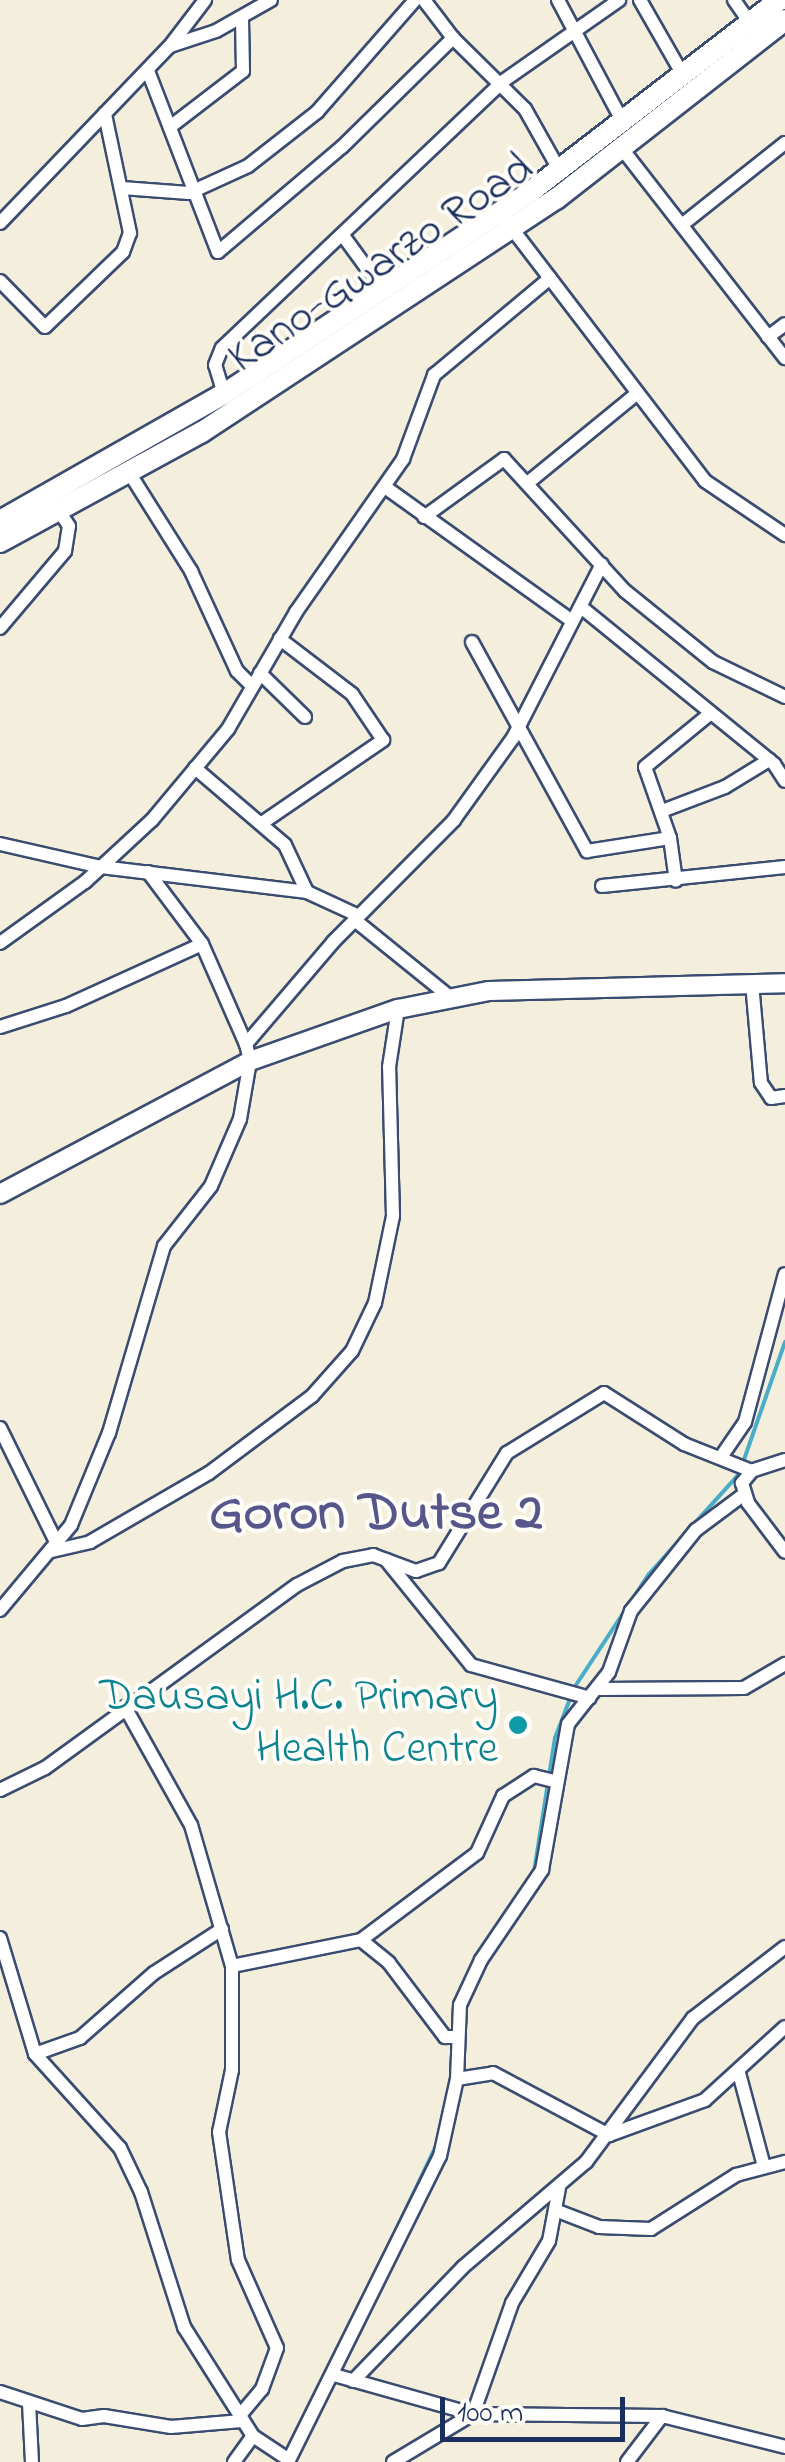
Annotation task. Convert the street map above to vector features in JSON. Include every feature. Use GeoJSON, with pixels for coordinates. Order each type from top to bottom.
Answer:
{"type":"FeatureCollection","features":[{"type":"Feature","properties":{"kind":"main road","name":"Kano-Gwarzo Road"},"geometry":{"type":"LineString","coordinates":[[0,542],[130,474],[505,220],[560,171],[779,0]]}},
{"type":"Feature","properties":{"kind":"main road","name":"Kano-Gwarzo Road"},"geometry":{"type":"LineString","coordinates":[[0,521],[224,394],[382,288],[623,150],[785,20]]}},
{"type":"Feature","properties":{"kind":"street"},"geometry":{"type":"LineString","coordinates":[[0,223],[148,70],[205,0]]}},
{"type":"Feature","properties":{"kind":"street"},"geometry":{"type":"LineString","coordinates":[[170,46],[242,17],[271,0]]}},
{"type":"Feature","properties":{"kind":"street"},"geometry":{"type":"LineString","coordinates":[[122,188],[190,192],[248,166],[298,129],[414,0]]}},
{"type":"Feature","properties":{"kind":"street"},"geometry":{"type":"LineString","coordinates":[[424,0],[452,38],[502,82],[532,118],[560,171]]}},
{"type":"Feature","properties":{"kind":"street"},"geometry":{"type":"LineString","coordinates":[[558,0],[624,122]]}},
{"type":"Feature","properties":{"kind":"street"},"geometry":{"type":"LineString","coordinates":[[224,394],[215,364],[222,348],[502,82],[619,0]]}},
{"type":"Feature","properties":{"kind":"street"},"geometry":{"type":"LineString","coordinates":[[640,0],[683,75]]}},
{"type":"Feature","properties":{"kind":"street"},"geometry":{"type":"LineString","coordinates":[[734,0],[751,24]]}},
{"type":"Feature","properties":{"kind":"street"},"geometry":{"type":"LineString","coordinates":[[170,127],[243,71],[248,48],[242,17]]}},
{"type":"Feature","properties":{"kind":"street"},"geometry":{"type":"LineString","coordinates":[[148,70],[212,250],[220,252],[342,147],[452,38]]}},
{"type":"Feature","properties":{"kind":"street"},"geometry":{"type":"LineString","coordinates":[[0,281],[38,327],[52,324],[123,252],[130,233],[105,114]]}},
{"type":"Feature","properties":{"kind":"street"},"geometry":{"type":"LineString","coordinates":[[684,224],[785,144]]}},
{"type":"Feature","properties":{"kind":"street"},"geometry":{"type":"LineString","coordinates":[[623,150],[785,358]]}},
{"type":"Feature","properties":{"kind":"street"},"geometry":{"type":"LineString","coordinates":[[505,220],[635,395],[705,480],[785,535]]}},
{"type":"Feature","properties":{"kind":"street"},"geometry":{"type":"LineString","coordinates":[[344,236],[382,288]]}},
{"type":"Feature","properties":{"kind":"street"},"geometry":{"type":"LineString","coordinates":[[0,943],[101,867],[195,768],[384,487],[420,423],[434,374],[550,278]]}},
{"type":"Feature","properties":{"kind":"street"},"geometry":{"type":"LineString","coordinates":[[768,337],[785,324]]}},
{"type":"Feature","properties":{"kind":"street"},"geometry":{"type":"LineString","coordinates":[[530,481],[635,395]]}},
{"type":"Feature","properties":{"kind":"street"},"geometry":{"type":"LineString","coordinates":[[424,516],[498,459],[530,481],[602,564],[713,662],[785,697]]}},
{"type":"Feature","properties":{"kind":"street"},"geometry":{"type":"LineString","coordinates":[[130,474],[191,571],[237,671],[252,686]]}},
{"type":"Feature","properties":{"kind":"street"},"geometry":{"type":"LineString","coordinates":[[384,487],[571,620]]}},
{"type":"Feature","properties":{"kind":"street"},"geometry":{"type":"LineString","coordinates":[[0,628],[64,551],[68,526],[59,511]]}},
{"type":"Feature","properties":{"kind":"street"},"geometry":{"type":"LineString","coordinates":[[248,1052],[358,918],[454,820],[517,730],[602,564]]}},
{"type":"Feature","properties":{"kind":"street"},"geometry":{"type":"LineString","coordinates":[[581,608],[769,760],[785,781]]}},
{"type":"Feature","properties":{"kind":"street"},"geometry":{"type":"LineString","coordinates":[[262,823],[384,739],[352,694],[280,639]]}},
{"type":"Feature","properties":{"kind":"street"},"geometry":{"type":"LineString","coordinates":[[472,642],[517,730],[590,853],[670,838]]}},
{"type":"Feature","properties":{"kind":"street"},"geometry":{"type":"LineString","coordinates":[[260,673],[305,717]]}},
{"type":"Feature","properties":{"kind":"street"},"geometry":{"type":"LineString","coordinates":[[676,881],[670,838],[645,768],[711,713]]}},
{"type":"Feature","properties":{"kind":"street"},"geometry":{"type":"LineString","coordinates":[[662,812],[725,787],[769,760]]}},
{"type":"Feature","properties":{"kind":"street"},"geometry":{"type":"LineString","coordinates":[[195,768],[285,845],[307,892]]}},
{"type":"Feature","properties":{"kind":"street"},"geometry":{"type":"LineString","coordinates":[[0,844],[101,867],[307,892],[358,918],[450,997]]}},
{"type":"Feature","properties":{"kind":"street"},"geometry":{"type":"LineString","coordinates":[[602,886],[785,867]]}},
{"type":"Feature","properties":{"kind":"street"},"geometry":{"type":"LineString","coordinates":[[0,1610],[55,1547],[109,1433],[164,1246],[211,1186],[240,1120],[248,1052],[202,944],[148,872]]}},
{"type":"Feature","properties":{"kind":"street"},"geometry":{"type":"LineString","coordinates":[[0,1028],[66,1006],[202,944]]}},
{"type":"Feature","properties":{"kind":"street"},"geometry":{"type":"LineString","coordinates":[[752,983],[761,1083],[771,1098],[785,1096]]}},
{"type":"Feature","properties":{"kind":"street"},"geometry":{"type":"LineString","coordinates":[[0,1194],[248,1052],[398,1009],[450,997],[785,983]]}},
{"type":"Feature","properties":{"kind":"street"},"geometry":{"type":"LineString","coordinates":[[55,1547],[90,1542],[209,1472],[312,1396],[352,1351],[375,1302],[393,1216],[389,1067],[398,1009]]}},
{"type":"Feature","properties":{"kind":"street"},"geometry":{"type":"LineString","coordinates":[[720,1457],[745,1422],[785,1274]]}},
{"type":"Feature","properties":{"kind":"street"},"geometry":{"type":"LineString","coordinates":[[0,1790],[45,1768],[298,1585],[343,1561],[385,1558],[416,1570],[439,1563],[507,1453],[525,1436],[604,1393],[684,1444],[736,1461],[752,1472]]}},
{"type":"Feature","properties":{"kind":"street"},"geometry":{"type":"LineString","coordinates":[[0,1428],[55,1547]]}},
{"type":"Feature","properties":{"kind":"street"},"geometry":{"type":"LineString","coordinates":[[785,1460],[752,1472],[742,1483],[744,1495],[785,1552]]}},
{"type":"Feature","properties":{"kind":"street"},"geometry":{"type":"LineString","coordinates":[[0,1938],[35,2054],[120,2148],[162,2244],[184,2327],[258,2441],[288,2461],[440,2156],[457,2079],[451,2037],[460,2005],[481,1960],[542,1870],[554,1780],[568,1724],[594,1693],[631,1611],[696,1530],[744,1495]]}},
{"type":"Feature","properties":{"kind":"street"},"geometry":{"type":"LineString","coordinates":[[385,1558],[471,1665],[558,1691],[744,1688],[785,1664]]}},
{"type":"Feature","properties":{"kind":"street"},"geometry":{"type":"LineString","coordinates":[[125,1707],[191,1825],[232,1966],[232,2070],[219,2132],[238,2260],[277,2348],[262,2389],[241,2418]]}},
{"type":"Feature","properties":{"kind":"street"},"geometry":{"type":"LineString","coordinates":[[232,1966],[361,1940],[477,1853],[503,1796],[534,1776],[554,1780]]}},
{"type":"Feature","properties":{"kind":"street"},"geometry":{"type":"LineString","coordinates":[[35,2054],[80,2038],[154,1973],[222,1929]]}},
{"type":"Feature","properties":{"kind":"street"},"geometry":{"type":"LineString","coordinates":[[361,1940],[389,1963],[451,2037]]}},
{"type":"Feature","properties":{"kind":"street"},"geometry":{"type":"LineString","coordinates":[[353,2381],[462,2267],[560,2188],[609,2135],[693,2018],[785,1947]]}},
{"type":"Feature","properties":{"kind":"street"},"geometry":{"type":"LineString","coordinates":[[457,2079],[493,2073],[609,2135],[680,2113],[739,2073],[785,2026]]}},
{"type":"Feature","properties":{"kind":"street"},"geometry":{"type":"LineString","coordinates":[[739,2073],[764,2166]]}},
{"type":"Feature","properties":{"kind":"street"},"geometry":{"type":"LineString","coordinates":[[555,2210],[599,2228],[650,2229],[736,2175],[785,2162]]}},
{"type":"Feature","properties":{"kind":"street"},"geometry":{"type":"LineString","coordinates":[[393,2462],[472,2414],[512,2303],[549,2241],[560,2188]]}},
{"type":"Feature","properties":{"kind":"street"},"geometry":{"type":"LineString","coordinates":[[334,2375],[472,2414],[662,2416],[785,2447]]}},
{"type":"Feature","properties":{"kind":"street"},"geometry":{"type":"LineString","coordinates":[[0,2392],[62,2416],[104,2416],[140,2425],[241,2418]]}},
{"type":"Feature","properties":{"kind":"street"},"geometry":{"type":"LineString","coordinates":[[28,2404],[32,2462]]}},
{"type":"Feature","properties":{"kind":"street"},"geometry":{"type":"LineString","coordinates":[[626,2462],[662,2416]]}},
{"type":"Feature","properties":{"kind":"street"},"geometry":{"type":"LineString","coordinates":[[234,2462],[258,2441]]}},
{"type":"Feature","properties":{"kind":"waterway"},"geometry":{"type":"LineString","coordinates":[[574,1688],[649,1574],[739,1474],[785,1342]]}},
{"type":"Feature","properties":{"kind":"waterway"},"geometry":{"type":"LineString","coordinates":[[534,1872],[555,1738],[571,1696]]}},
{"type":"Feature","properties":{"kind":"waterway"},"geometry":{"type":"LineString","coordinates":[[453,2030],[454,2010]]}},
{"type":"Feature","properties":{"kind":"waterway"},"geometry":{"type":"LineString","coordinates":[[384,2255],[438,2142]]}},
{"type":"Feature","properties":{"kind":"place","name":"Dausayi H.C. Primary Health Centre"},"geometry":{"type":"Point","coordinates":[518,1725]}},
{"type":"Feature","properties":{"kind":"district","name":"Goron Dutse 2"},"geometry":{"type":"Point","coordinates":[376,1516]}}]}
